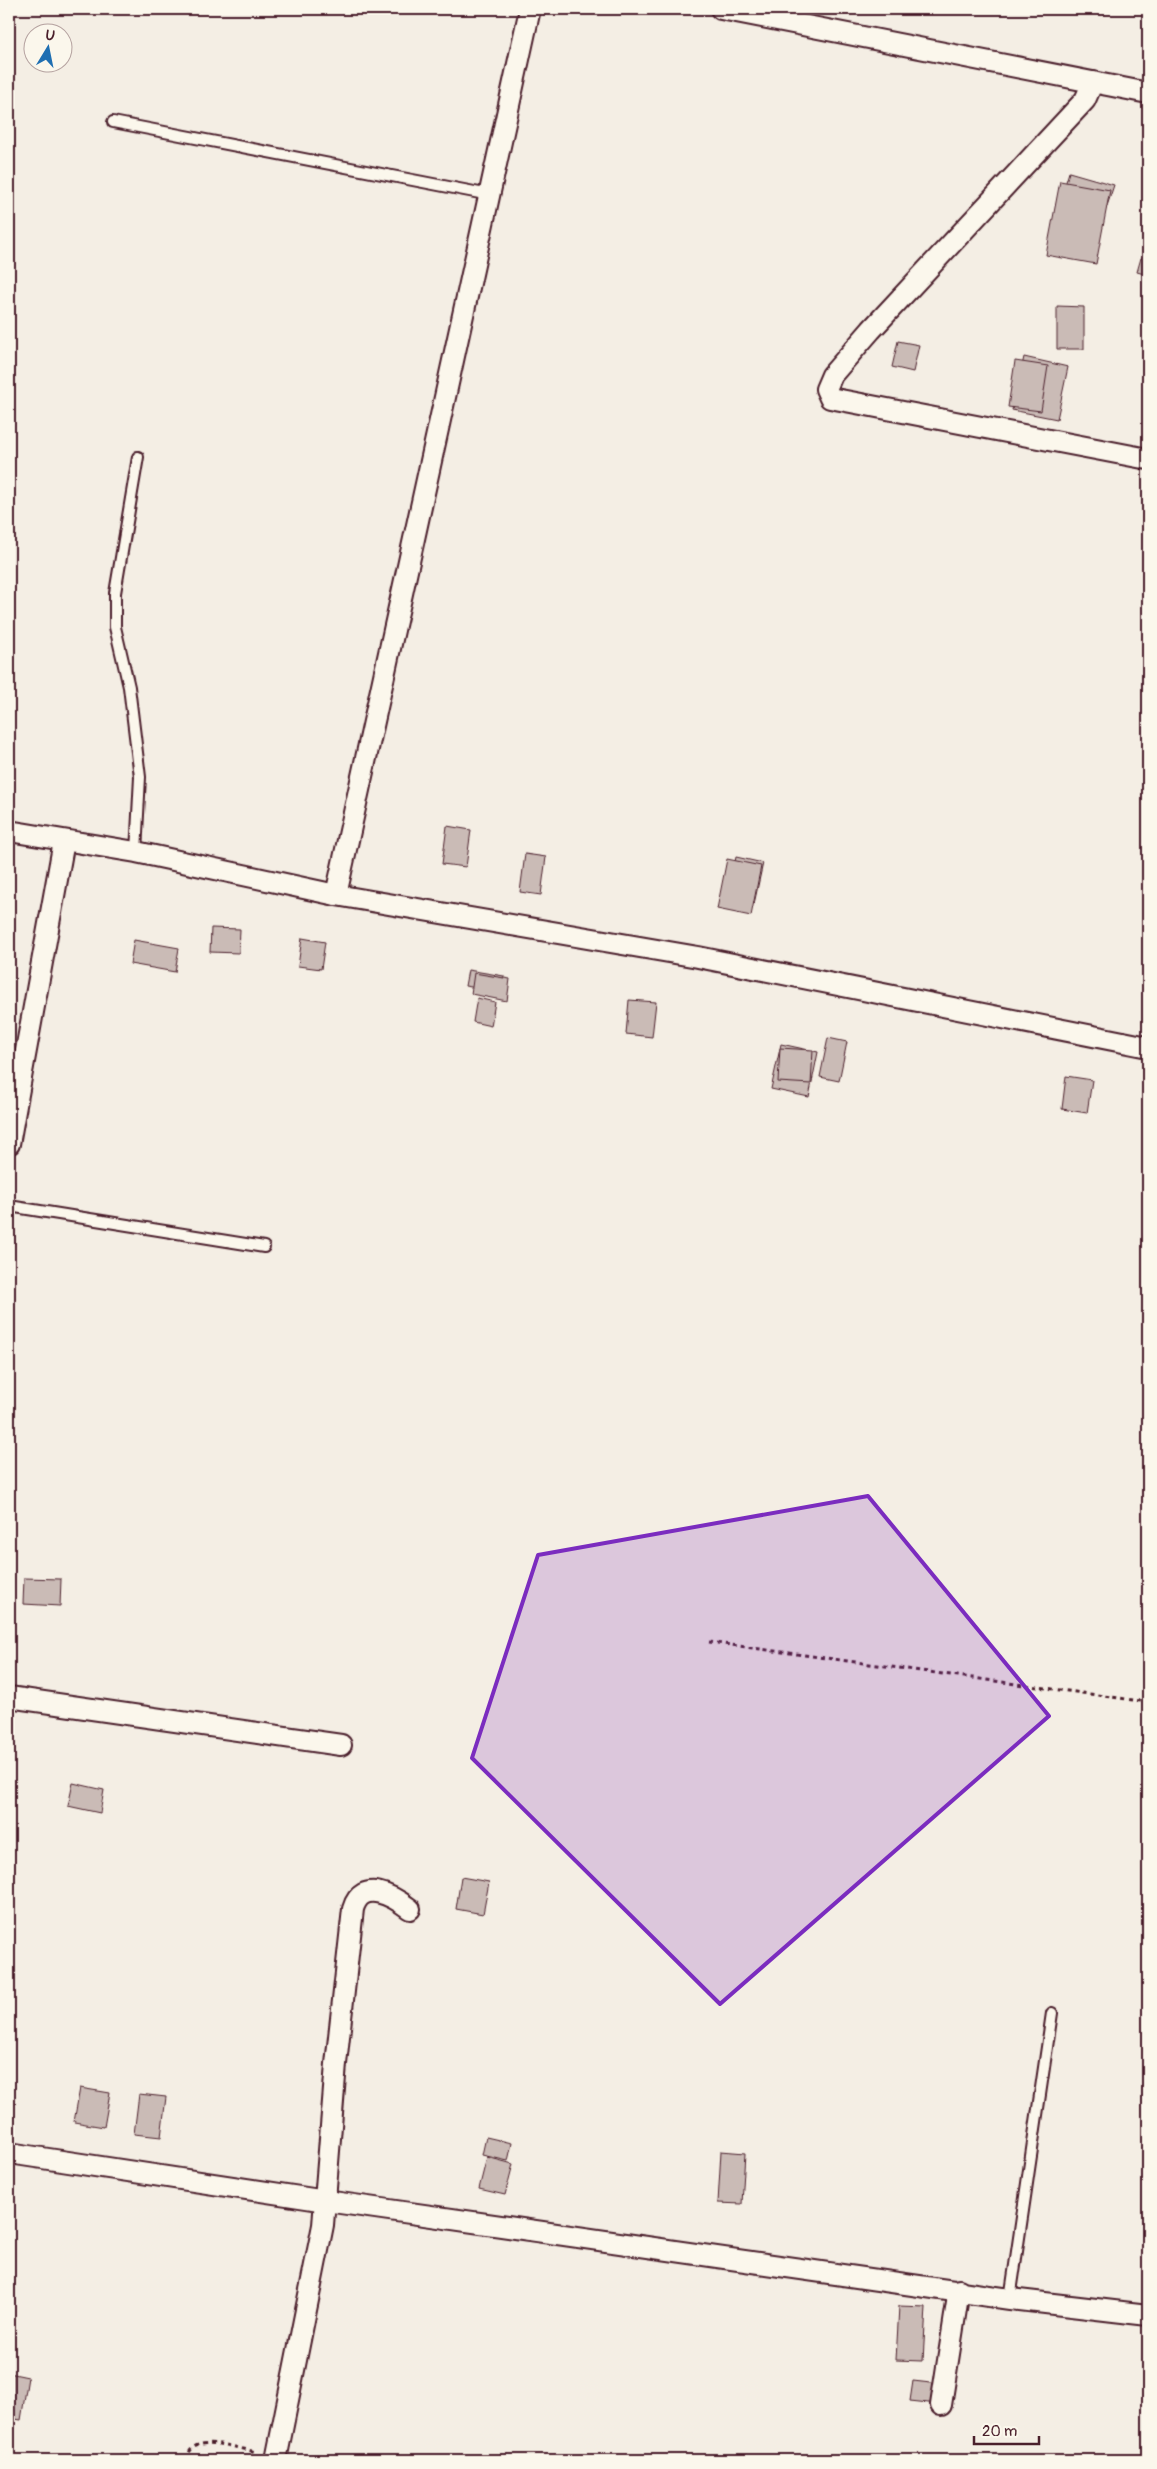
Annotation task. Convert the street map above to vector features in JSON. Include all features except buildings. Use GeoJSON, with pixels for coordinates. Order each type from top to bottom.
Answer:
{"type":"FeatureCollection","features":[{"type":"Feature","properties":{"kind":"street"},"geometry":{"type":"LineString","coordinates":[[336,895],[530,9]]}},
{"type":"Feature","properties":{"kind":"street"},"geometry":{"type":"LineString","coordinates":[[720,9],[1148,92]]}},
{"type":"Feature","properties":{"kind":"street"},"geometry":{"type":"LineString","coordinates":[[1093,82],[1085,100],[872,330],[832,375],[826,389],[830,398],[1148,459]]}},
{"type":"Feature","properties":{"kind":"street"},"geometry":{"type":"LineString","coordinates":[[9,831],[136,852],[336,895],[698,958],[1148,1047]]}},
{"type":"Feature","properties":{"kind":"street"},"geometry":{"type":"LineString","coordinates":[[9,1144],[64,841]]}},
{"type":"Feature","properties":{"kind":"street"},"geometry":{"type":"LineString","coordinates":[[9,1697],[341,1745]]}},
{"type":"Feature","properties":{"kind":"street"},"geometry":{"type":"LineString","coordinates":[[277,2457],[299,2338],[317,2260],[326,2201],[336,2064],[356,1899],[364,1894],[380,1893],[396,1898],[410,1909]]}},
{"type":"Feature","properties":{"kind":"street"},"geometry":{"type":"LineString","coordinates":[[9,2153],[326,2201],[959,2290],[1010,2299],[1148,2315]]}},
{"type":"Feature","properties":{"kind":"street"},"geometry":{"type":"LineString","coordinates":[[941,2405],[959,2290]]}},
{"type":"Feature","properties":{"kind":"lane"},"geometry":{"type":"LineString","coordinates":[[113,122],[490,195]]}},
{"type":"Feature","properties":{"kind":"lane"},"geometry":{"type":"LineString","coordinates":[[136,852],[140,777],[129,687],[115,627],[115,593],[138,457]]}},
{"type":"Feature","properties":{"kind":"lane"},"geometry":{"type":"LineString","coordinates":[[9,1206],[264,1246]]}},
{"type":"Feature","properties":{"kind":"lane"},"geometry":{"type":"LineString","coordinates":[[1010,2299],[1052,2013]]}},
{"type":"Feature","properties":{"kind":"path"},"geometry":{"type":"LineString","coordinates":[[709,1642],[1148,1702]]}},
{"type":"Feature","properties":{"kind":"path"},"geometry":{"type":"LineString","coordinates":[[187,2460],[188,2454],[193,2447],[208,2443],[220,2443],[277,2457]]}},
{"type":"Feature","properties":{"kind":"highlighted area"},"geometry":{"type":"Polygon","coordinates":[[[868,1496],[1049,1716],[720,2004],[472,1758],[538,1555],[868,1496]]]}}]}
